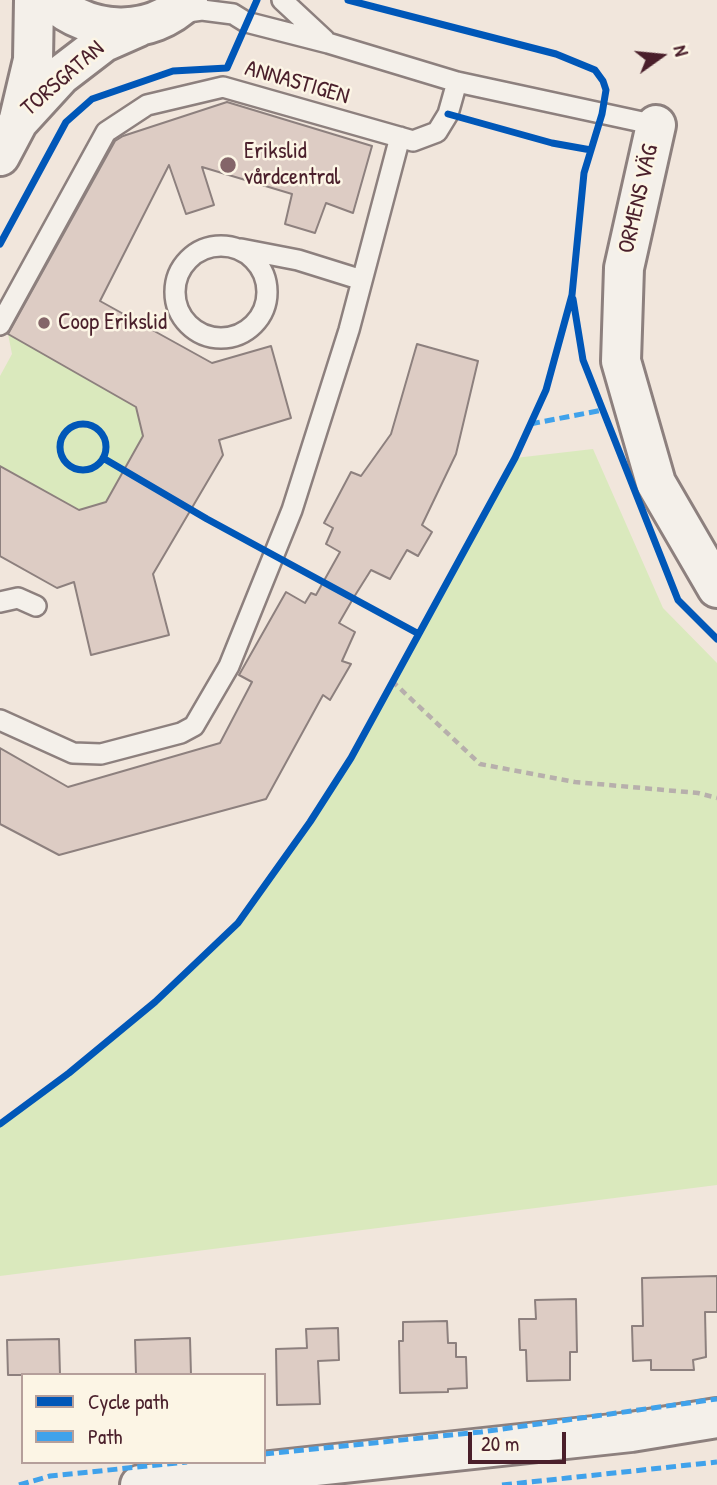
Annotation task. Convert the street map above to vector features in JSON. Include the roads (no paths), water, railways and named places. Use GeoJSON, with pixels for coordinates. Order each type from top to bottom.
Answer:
{"type":"FeatureCollection","features":[{"type":"Feature","properties":{"kind":"street","name":"TORSGATAN"},"geometry":{"type":"LineString","coordinates":[[19,122],[33,60],[34,0]]}},
{"type":"Feature","properties":{"kind":"street"},"geometry":{"type":"LineString","coordinates":[[51,0],[77,19],[100,27],[165,14]]}},
{"type":"Feature","properties":{"kind":"street","name":"TORSGATAN"},"geometry":{"type":"LineString","coordinates":[[19,122],[61,75],[104,42],[165,14]]}},
{"type":"Feature","properties":{"kind":"street"},"geometry":{"type":"LineString","coordinates":[[0,156],[19,122]]}},
{"type":"Feature","properties":{"kind":"street","name":"ORMENS VÄG"},"geometry":{"type":"LineString","coordinates":[[656,125],[624,268],[621,361],[656,483],[717,588]]}},
{"type":"Feature","properties":{"kind":"street"},"geometry":{"type":"LineString","coordinates":[[140,1485],[631,1432],[717,1418]]}},
{"type":"Feature","properties":{"kind":"lane"},"geometry":{"type":"LineString","coordinates":[[282,0],[328,43]]}},
{"type":"Feature","properties":{"kind":"lane","name":"ORMENS VÄG"},"geometry":{"type":"LineString","coordinates":[[165,14],[189,10],[233,14],[246,22],[328,43],[457,82],[656,125]]}},
{"type":"Feature","properties":{"kind":"lane","name":"ANNASTIGEN"},"geometry":{"type":"LineString","coordinates":[[0,325],[106,132],[147,105],[223,87],[413,141],[438,132],[448,114],[457,82]]}},
{"type":"Feature","properties":{"kind":"lane"},"geometry":{"type":"LineString","coordinates":[[0,720],[73,753],[101,754],[181,733],[194,726],[229,666],[292,510],[349,330],[400,137]]}},
{"type":"Feature","properties":{"kind":"lane"},"geometry":{"type":"LineString","coordinates":[[238,249],[252,257],[262,271],[268,294],[264,310],[256,324],[239,335],[221,339],[201,334],[183,319],[176,303],[176,281],[179,271],[190,257],[210,247],[227,246],[298,260],[362,280]]}},
{"type":"Feature","properties":{"kind":"lane"},"geometry":{"type":"LineString","coordinates":[[0,602],[18,598],[36,606]]}},
{"type":"Feature","properties":{"kind":"place","name":"Erikslid vårdcentral"},"geometry":{"type":"Point","coordinates":[228,165]}},
{"type":"Feature","properties":{"kind":"place","name":"Coop Erikslid"},"geometry":{"type":"Point","coordinates":[44,323]}}]}
